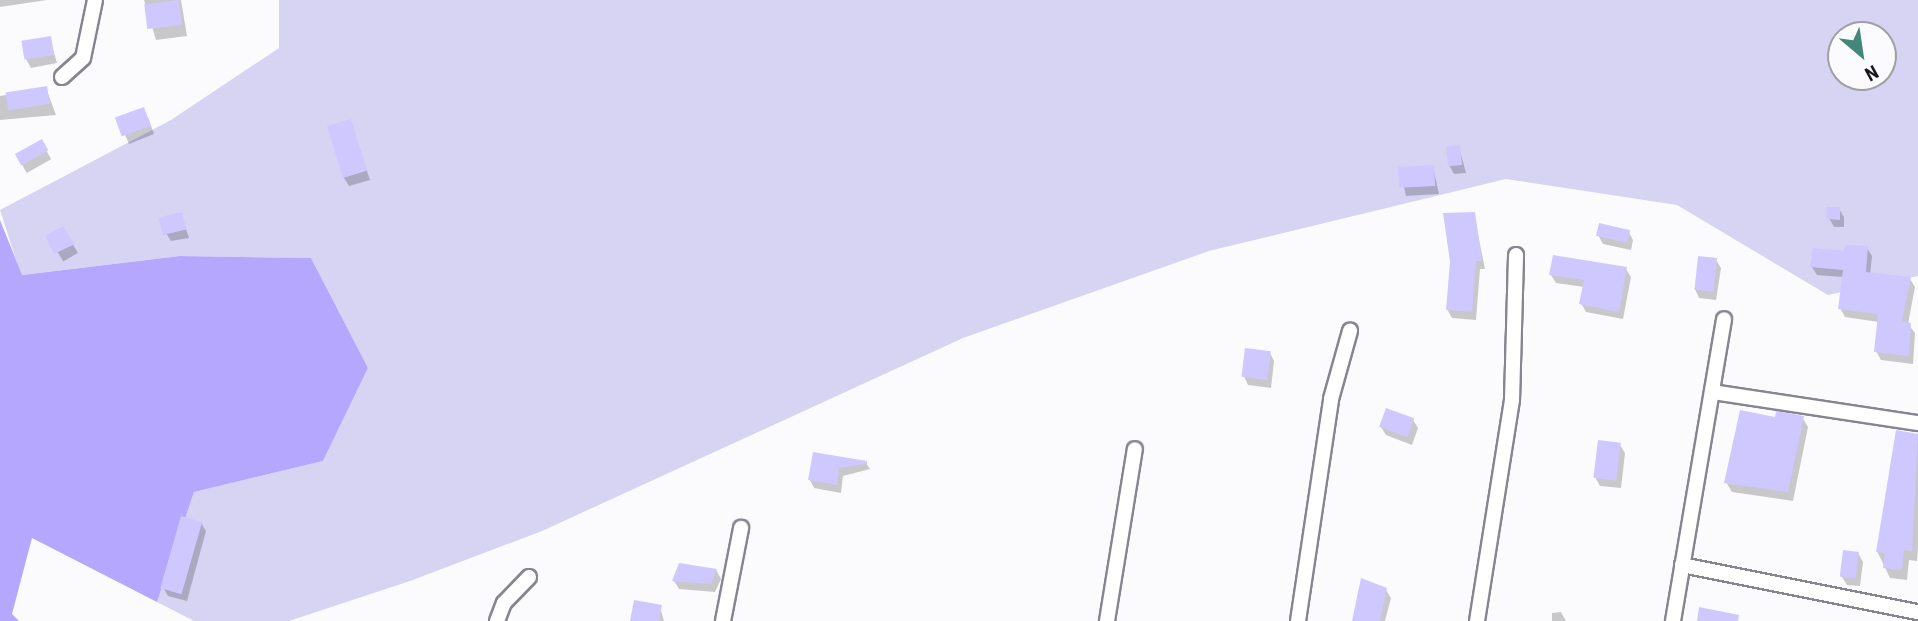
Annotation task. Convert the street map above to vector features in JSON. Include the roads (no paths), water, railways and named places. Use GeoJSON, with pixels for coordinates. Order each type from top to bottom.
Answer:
{"type":"FeatureCollection","features":[{"type":"Feature","properties":{"kind":"street"},"geometry":{"type":"LineString","coordinates":[[62,77],[83,58],[95,0]]}},
{"type":"Feature","properties":{"kind":"street"},"geometry":{"type":"LineString","coordinates":[[1477,621],[1512,400],[1516,255]]}},
{"type":"Feature","properties":{"kind":"street"},"geometry":{"type":"LineString","coordinates":[[1673,621],[1724,319]]}},
{"type":"Feature","properties":{"kind":"street"},"geometry":{"type":"LineString","coordinates":[[1298,621],[1331,399],[1350,331]]}},
{"type":"Feature","properties":{"kind":"street"},"geometry":{"type":"LineString","coordinates":[[1712,392],[1918,423]]}},
{"type":"Feature","properties":{"kind":"street"},"geometry":{"type":"LineString","coordinates":[[1107,621],[1135,449]]}},
{"type":"Feature","properties":{"kind":"street"},"geometry":{"type":"LineString","coordinates":[[723,621],[741,528]]}},
{"type":"Feature","properties":{"kind":"street"},"geometry":{"type":"LineString","coordinates":[[1682,565],[1918,612]]}},
{"type":"Feature","properties":{"kind":"street"},"geometry":{"type":"LineString","coordinates":[[497,621],[504,603],[528,577]]}}]}
